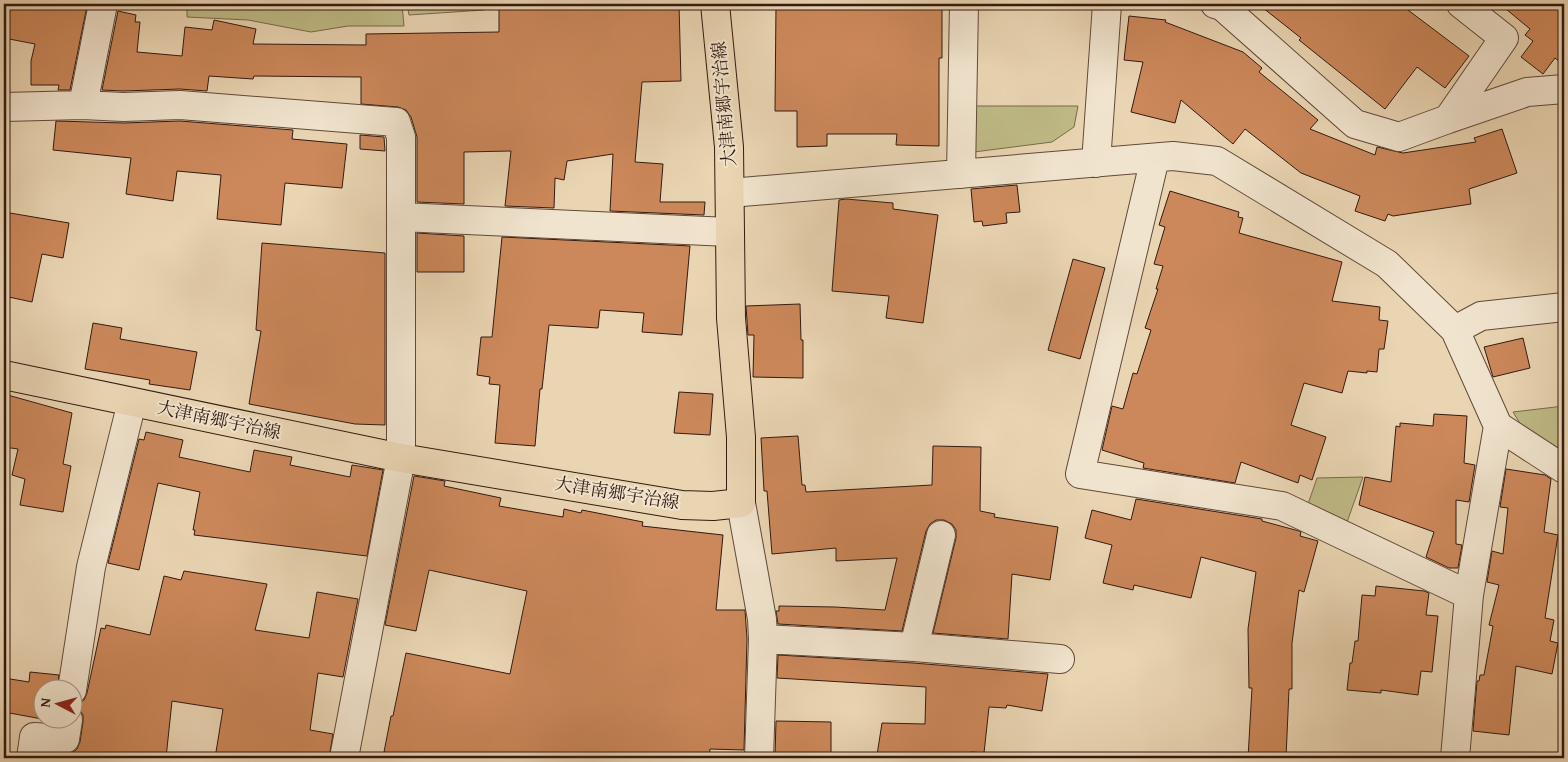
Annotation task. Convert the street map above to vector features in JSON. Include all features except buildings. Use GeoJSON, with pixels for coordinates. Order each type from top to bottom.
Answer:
{"type":"FeatureCollection","features":[{"type":"Feature","properties":{"kind":"main road","name":"大津南郷宇治線"},"geometry":{"type":"LineString","coordinates":[[4,375],[400,458],[682,504],[712,506],[741,503],[741,437],[731,318],[729,147],[715,4]]}},
{"type":"Feature","properties":{"kind":"street"},"geometry":{"type":"LineString","coordinates":[[83,105],[103,4]]}},
{"type":"Feature","properties":{"kind":"street"},"geometry":{"type":"LineString","coordinates":[[961,174],[964,4]]}},
{"type":"Feature","properties":{"kind":"street"},"geometry":{"type":"LineString","coordinates":[[1096,163],[1107,4]]}},
{"type":"Feature","properties":{"kind":"street"},"geometry":{"type":"LineString","coordinates":[[1215,4],[1222,6],[1354,124],[1399,137],[1527,92],[1564,89]]}},
{"type":"Feature","properties":{"kind":"street"},"geometry":{"type":"LineString","coordinates":[[1448,119],[1504,38],[1461,4]]}},
{"type":"Feature","properties":{"kind":"street"},"geometry":{"type":"LineString","coordinates":[[4,107],[180,105],[396,122],[401,137],[400,458],[344,758]]}},
{"type":"Feature","properties":{"kind":"street"},"geometry":{"type":"LineString","coordinates":[[730,193],[1172,156],[1217,161],[1387,264],[1454,330],[1498,426],[1564,469]]}},
{"type":"Feature","properties":{"kind":"street"},"geometry":{"type":"LineString","coordinates":[[1155,158],[1080,474],[1282,506],[1469,595]]}},
{"type":"Feature","properties":{"kind":"street"},"geometry":{"type":"LineString","coordinates":[[401,217],[729,232]]}},
{"type":"Feature","properties":{"kind":"street"},"geometry":{"type":"LineString","coordinates":[[1454,330],[1481,316],[1564,307]]}},
{"type":"Feature","properties":{"kind":"street"},"geometry":{"type":"LineString","coordinates":[[74,680],[91,568],[132,402]]}},
{"type":"Feature","properties":{"kind":"street"},"geometry":{"type":"LineString","coordinates":[[1455,758],[1469,595],[1498,426]]}},
{"type":"Feature","properties":{"kind":"street"},"geometry":{"type":"LineString","coordinates":[[741,503],[762,619],[763,638],[758,758]]}},
{"type":"Feature","properties":{"kind":"street"},"geometry":{"type":"LineString","coordinates":[[914,647],[940,535]]}},
{"type":"Feature","properties":{"kind":"street"},"geometry":{"type":"LineString","coordinates":[[763,638],[914,647],[1060,659]]}},
{"type":"Feature","properties":{"kind":"street"},"geometry":{"type":"LineString","coordinates":[[31,758],[34,736],[65,739],[66,730]]}},
{"type":"Feature","properties":{"kind":"shaded area"},"geometry":{"type":"Polygon","coordinates":[[[187,4],[402,4],[404,26],[348,26],[311,32],[248,20],[187,17],[187,4]]]}},
{"type":"Feature","properties":{"kind":"shaded area"},"geometry":{"type":"Polygon","coordinates":[[[407,4],[485,4],[484,10],[409,15],[407,4]]]}},
{"type":"Feature","properties":{"kind":"shaded area"},"geometry":{"type":"Polygon","coordinates":[[[973,106],[1078,106],[1074,127],[1052,142],[974,152],[973,106]]]}},
{"type":"Feature","properties":{"kind":"shaded area"},"geometry":{"type":"Polygon","coordinates":[[[1564,406],[1564,457],[1524,430],[1513,412],[1564,406]]]}},
{"type":"Feature","properties":{"kind":"shaded area"},"geometry":{"type":"Polygon","coordinates":[[[1363,477],[1346,525],[1308,504],[1317,478],[1363,477]]]}}]}
